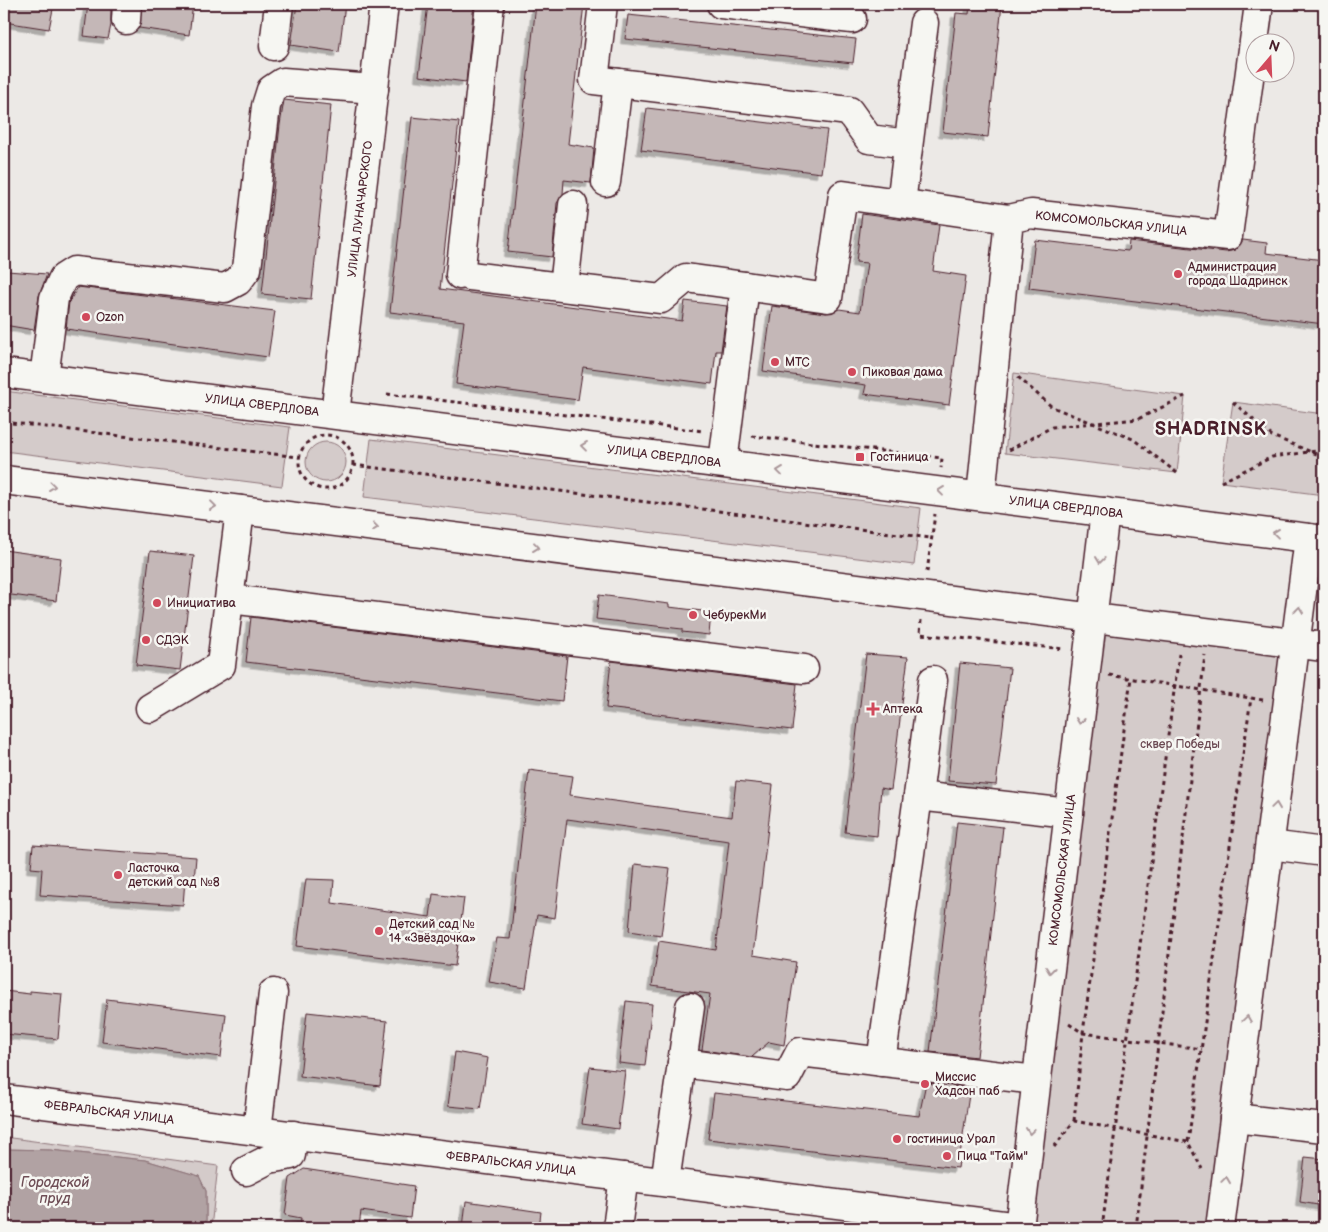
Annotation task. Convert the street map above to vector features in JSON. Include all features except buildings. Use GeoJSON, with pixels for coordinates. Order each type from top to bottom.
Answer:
{"type":"FeatureCollection","features":[{"type":"Feature","properties":{"kind":"main road"},"geometry":{"type":"LineString","coordinates":[[274,46],[279,4]]}},
{"type":"Feature","properties":{"kind":"main road","name":"УЛИЦА ЛУНАЧАРСКОГО"},"geometry":{"type":"LineString","coordinates":[[335,414],[384,4]]}},
{"type":"Feature","properties":{"kind":"main road"},"geometry":{"type":"LineString","coordinates":[[490,4],[465,276],[661,299],[686,278],[828,298],[843,195],[1009,219],[981,496]]}},
{"type":"Feature","properties":{"kind":"main road"},"geometry":{"type":"LineString","coordinates":[[603,4],[594,80],[849,111],[869,139],[908,144]]}},
{"type":"Feature","properties":{"kind":"main road"},"geometry":{"type":"LineString","coordinates":[[721,4],[852,20]]}},
{"type":"Feature","properties":{"kind":"main road","name":"КОМСОМОЛЬСКАЯ УЛИЦА"},"geometry":{"type":"LineString","coordinates":[[1009,219],[1031,214],[1228,236],[1259,4]]}},
{"type":"Feature","properties":{"kind":"main road"},"geometry":{"type":"LineString","coordinates":[[900,203],[924,23]]}},
{"type":"Feature","properties":{"kind":"main road"},"geometry":{"type":"LineString","coordinates":[[44,378],[54,298],[62,278],[74,271],[225,288],[238,282],[247,269],[266,106],[271,90],[283,82],[374,89]]}},
{"type":"Feature","properties":{"kind":"main road"},"geometry":{"type":"LineString","coordinates":[[606,182],[618,83]]}},
{"type":"Feature","properties":{"kind":"main road"},"geometry":{"type":"LineString","coordinates":[[564,287],[574,205]]}},
{"type":"Feature","properties":{"kind":"main road"},"geometry":{"type":"LineString","coordinates":[[723,463],[746,286]]}},
{"type":"Feature","properties":{"kind":"main road","name":"УЛИЦА СВЕРДЛОВА"},"geometry":{"type":"LineString","coordinates":[[4,373],[1316,539]]}},
{"type":"Feature","properties":{"kind":"main road"},"geometry":{"type":"LineString","coordinates":[[4,480],[1324,647]]}},
{"type":"Feature","properties":{"kind":"main road"},"geometry":{"type":"LineString","coordinates":[[150,708],[221,665],[240,510]]}},
{"type":"Feature","properties":{"kind":"main road","name":"КОМСОМОЛЬСКАЯ УЛИЦА"},"geometry":{"type":"LineString","coordinates":[[1019,1228],[1106,512]]}},
{"type":"Feature","properties":{"kind":"main road"},"geometry":{"type":"LineString","coordinates":[[1221,1217],[1295,643],[1316,539]]}},
{"type":"Feature","properties":{"kind":"main road"},"geometry":{"type":"LineString","coordinates":[[230,599],[804,669]]}},
{"type":"Feature","properties":{"kind":"main road"},"geometry":{"type":"LineString","coordinates":[[881,1062],[933,680]]}},
{"type":"Feature","properties":{"kind":"main road"},"geometry":{"type":"LineString","coordinates":[[918,796],[1069,813]]}},
{"type":"Feature","properties":{"kind":"main road"},"geometry":{"type":"LineString","coordinates":[[1270,846],[1324,852]]}},
{"type":"Feature","properties":{"kind":"main road"},"geometry":{"type":"LineString","coordinates":[[257,1131],[273,993]]}},
{"type":"Feature","properties":{"kind":"main road"},"geometry":{"type":"LineString","coordinates":[[666,1182],[690,1007]]}},
{"type":"Feature","properties":{"kind":"main road"},"geometry":{"type":"LineString","coordinates":[[682,1064],[787,1077],[800,1052],[1036,1080]]}},
{"type":"Feature","properties":{"kind":"main road","name":"ФЕВРАЛЬСКАЯ УЛИЦА"},"geometry":{"type":"LineString","coordinates":[[4,1099],[666,1182],[865,1218],[1019,1228]]}},
{"type":"Feature","properties":{"kind":"main road"},"geometry":{"type":"LineString","coordinates":[[1234,1118],[1324,1128]]}},
{"type":"Feature","properties":{"kind":"main road"},"geometry":{"type":"LineString","coordinates":[[246,1171],[268,1159],[292,1155],[293,1135]]}},
{"type":"Feature","properties":{"kind":"main road"},"geometry":{"type":"LineString","coordinates":[[617,1228],[624,1177]]}},
{"type":"Feature","properties":{"kind":"path"},"geometry":{"type":"LineString","coordinates":[[1014,374],[1052,407],[1133,439],[1177,473]]}},
{"type":"Feature","properties":{"kind":"path"},"geometry":{"type":"LineString","coordinates":[[1005,453],[1052,427],[1138,418],[1185,396]]}},
{"type":"Feature","properties":{"kind":"path"},"geometry":{"type":"LineString","coordinates":[[1233,402],[1272,436],[1324,457]]}},
{"type":"Feature","properties":{"kind":"path"},"geometry":{"type":"LineString","coordinates":[[4,422],[299,457]]}},
{"type":"Feature","properties":{"kind":"path"},"geometry":{"type":"LineString","coordinates":[[327,434],[335,436],[349,446],[353,465],[348,478],[341,484],[325,489],[309,484],[303,477],[299,469],[299,457],[304,445],[310,439],[327,434]]}},
{"type":"Feature","properties":{"kind":"path"},"geometry":{"type":"LineString","coordinates":[[1221,482],[1272,457],[1324,450]]}},
{"type":"Feature","properties":{"kind":"path"},"geometry":{"type":"LineString","coordinates":[[353,465],[932,538]]}},
{"type":"Feature","properties":{"kind":"path"},"geometry":{"type":"LineString","coordinates":[[1102,1228],[1174,685],[1195,630]]}},
{"type":"Feature","properties":{"kind":"path"},"geometry":{"type":"LineString","coordinates":[[1136,1228],[1201,690],[1195,630]]}},
{"type":"Feature","properties":{"kind":"path"},"geometry":{"type":"LineString","coordinates":[[1086,672],[1288,702]]}},
{"type":"Feature","properties":{"kind":"path"},"geometry":{"type":"LineString","coordinates":[[1052,1151],[1074,1121],[1083,1033],[1131,678]]}},
{"type":"Feature","properties":{"kind":"path"},"geometry":{"type":"LineString","coordinates":[[1221,1217],[1188,1142],[1252,698]]}},
{"type":"Feature","properties":{"kind":"path"},"geometry":{"type":"LineString","coordinates":[[1045,1009],[1083,1033],[1202,1049]]}},
{"type":"Feature","properties":{"kind":"path"},"geometry":{"type":"LineString","coordinates":[[1074,1121],[1188,1142]]}},
{"type":"Feature","properties":{"kind":"green space"},"geometry":{"type":"Polygon","coordinates":[[[1014,373],[1185,396],[1177,473],[1005,453],[1014,373]]]}},
{"type":"Feature","properties":{"kind":"green space"},"geometry":{"type":"Polygon","coordinates":[[[4,391],[290,427],[282,486],[4,451],[4,391]]]}},
{"type":"Feature","properties":{"kind":"green space"},"geometry":{"type":"Polygon","coordinates":[[[1233,402],[1324,414],[1324,495],[1221,482],[1233,402]]]}},
{"type":"Feature","properties":{"kind":"green space"},"geometry":{"type":"Polygon","coordinates":[[[371,439],[921,508],[914,565],[364,497],[371,439]]]}},
{"type":"Feature","properties":{"kind":"green space"},"geometry":{"type":"Polygon","coordinates":[[[326,442],[340,448],[346,462],[340,476],[326,482],[312,476],[306,462],[312,448],[326,442]]]}},
{"type":"Feature","properties":{"kind":"green space","name":"сквер Победы"},"geometry":{"type":"Polygon","coordinates":[[[1093,617],[1295,643],[1220,1228],[1019,1228],[1093,617]]]}},
{"type":"Feature","properties":{"kind":"green space"},"geometry":{"type":"Polygon","coordinates":[[[4,1137],[218,1166],[211,1228],[206,1228],[206,1191],[199,1176],[145,1160],[50,1150],[4,1149],[4,1137]]]}},
{"type":"Feature","properties":{"kind":"water","name":"Городской пруд"},"geometry":{"type":"Polygon","coordinates":[[[4,1149],[50,1150],[145,1160],[199,1176],[206,1191],[206,1228],[4,1228],[4,1149]]]}},
{"type":"Feature","properties":{"kind":"place","name":"Администрация города Шадринск"},"geometry":{"type":"Point","coordinates":[1178,274]}},
{"type":"Feature","properties":{"kind":"place","name":"Ozon"},"geometry":{"type":"Point","coordinates":[86,317]}},
{"type":"Feature","properties":{"kind":"place","name":"МТС"},"geometry":{"type":"Point","coordinates":[775,362]}},
{"type":"Feature","properties":{"kind":"place","name":"Пиковая дама"},"geometry":{"type":"Point","coordinates":[852,372]}},
{"type":"Feature","properties":{"kind":"place","name":"Гостиница"},"geometry":{"type":"Point","coordinates":[860,457]}},
{"type":"Feature","properties":{"kind":"place","name":"Инициатива"},"geometry":{"type":"Point","coordinates":[157,603]}},
{"type":"Feature","properties":{"kind":"place","name":"ЧебурекМи"},"geometry":{"type":"Point","coordinates":[693,615]}},
{"type":"Feature","properties":{"kind":"place","name":"СДЭК"},"geometry":{"type":"Point","coordinates":[146,640]}},
{"type":"Feature","properties":{"kind":"place","name":"Аптека"},"geometry":{"type":"Point","coordinates":[873,709]}},
{"type":"Feature","properties":{"kind":"place","name":"Ласточка детский сад №8"},"geometry":{"type":"Point","coordinates":[118,875]}},
{"type":"Feature","properties":{"kind":"place","name":"Детский сад № 14 «Звёздочка»"},"geometry":{"type":"Point","coordinates":[379,931]}},
{"type":"Feature","properties":{"kind":"place","name":"Миссис Хадсон паб"},"geometry":{"type":"Point","coordinates":[925,1084]}},
{"type":"Feature","properties":{"kind":"place","name":"гостиница Урал"},"geometry":{"type":"Point","coordinates":[897,1139]}},
{"type":"Feature","properties":{"kind":"place","name":"Пица \"Тайм\""},"geometry":{"type":"Point","coordinates":[947,1156]}},
{"type":"Feature","properties":{"kind":"district","name":"SHADRINSK"},"geometry":{"type":"Point","coordinates":[1211,429]}}]}
